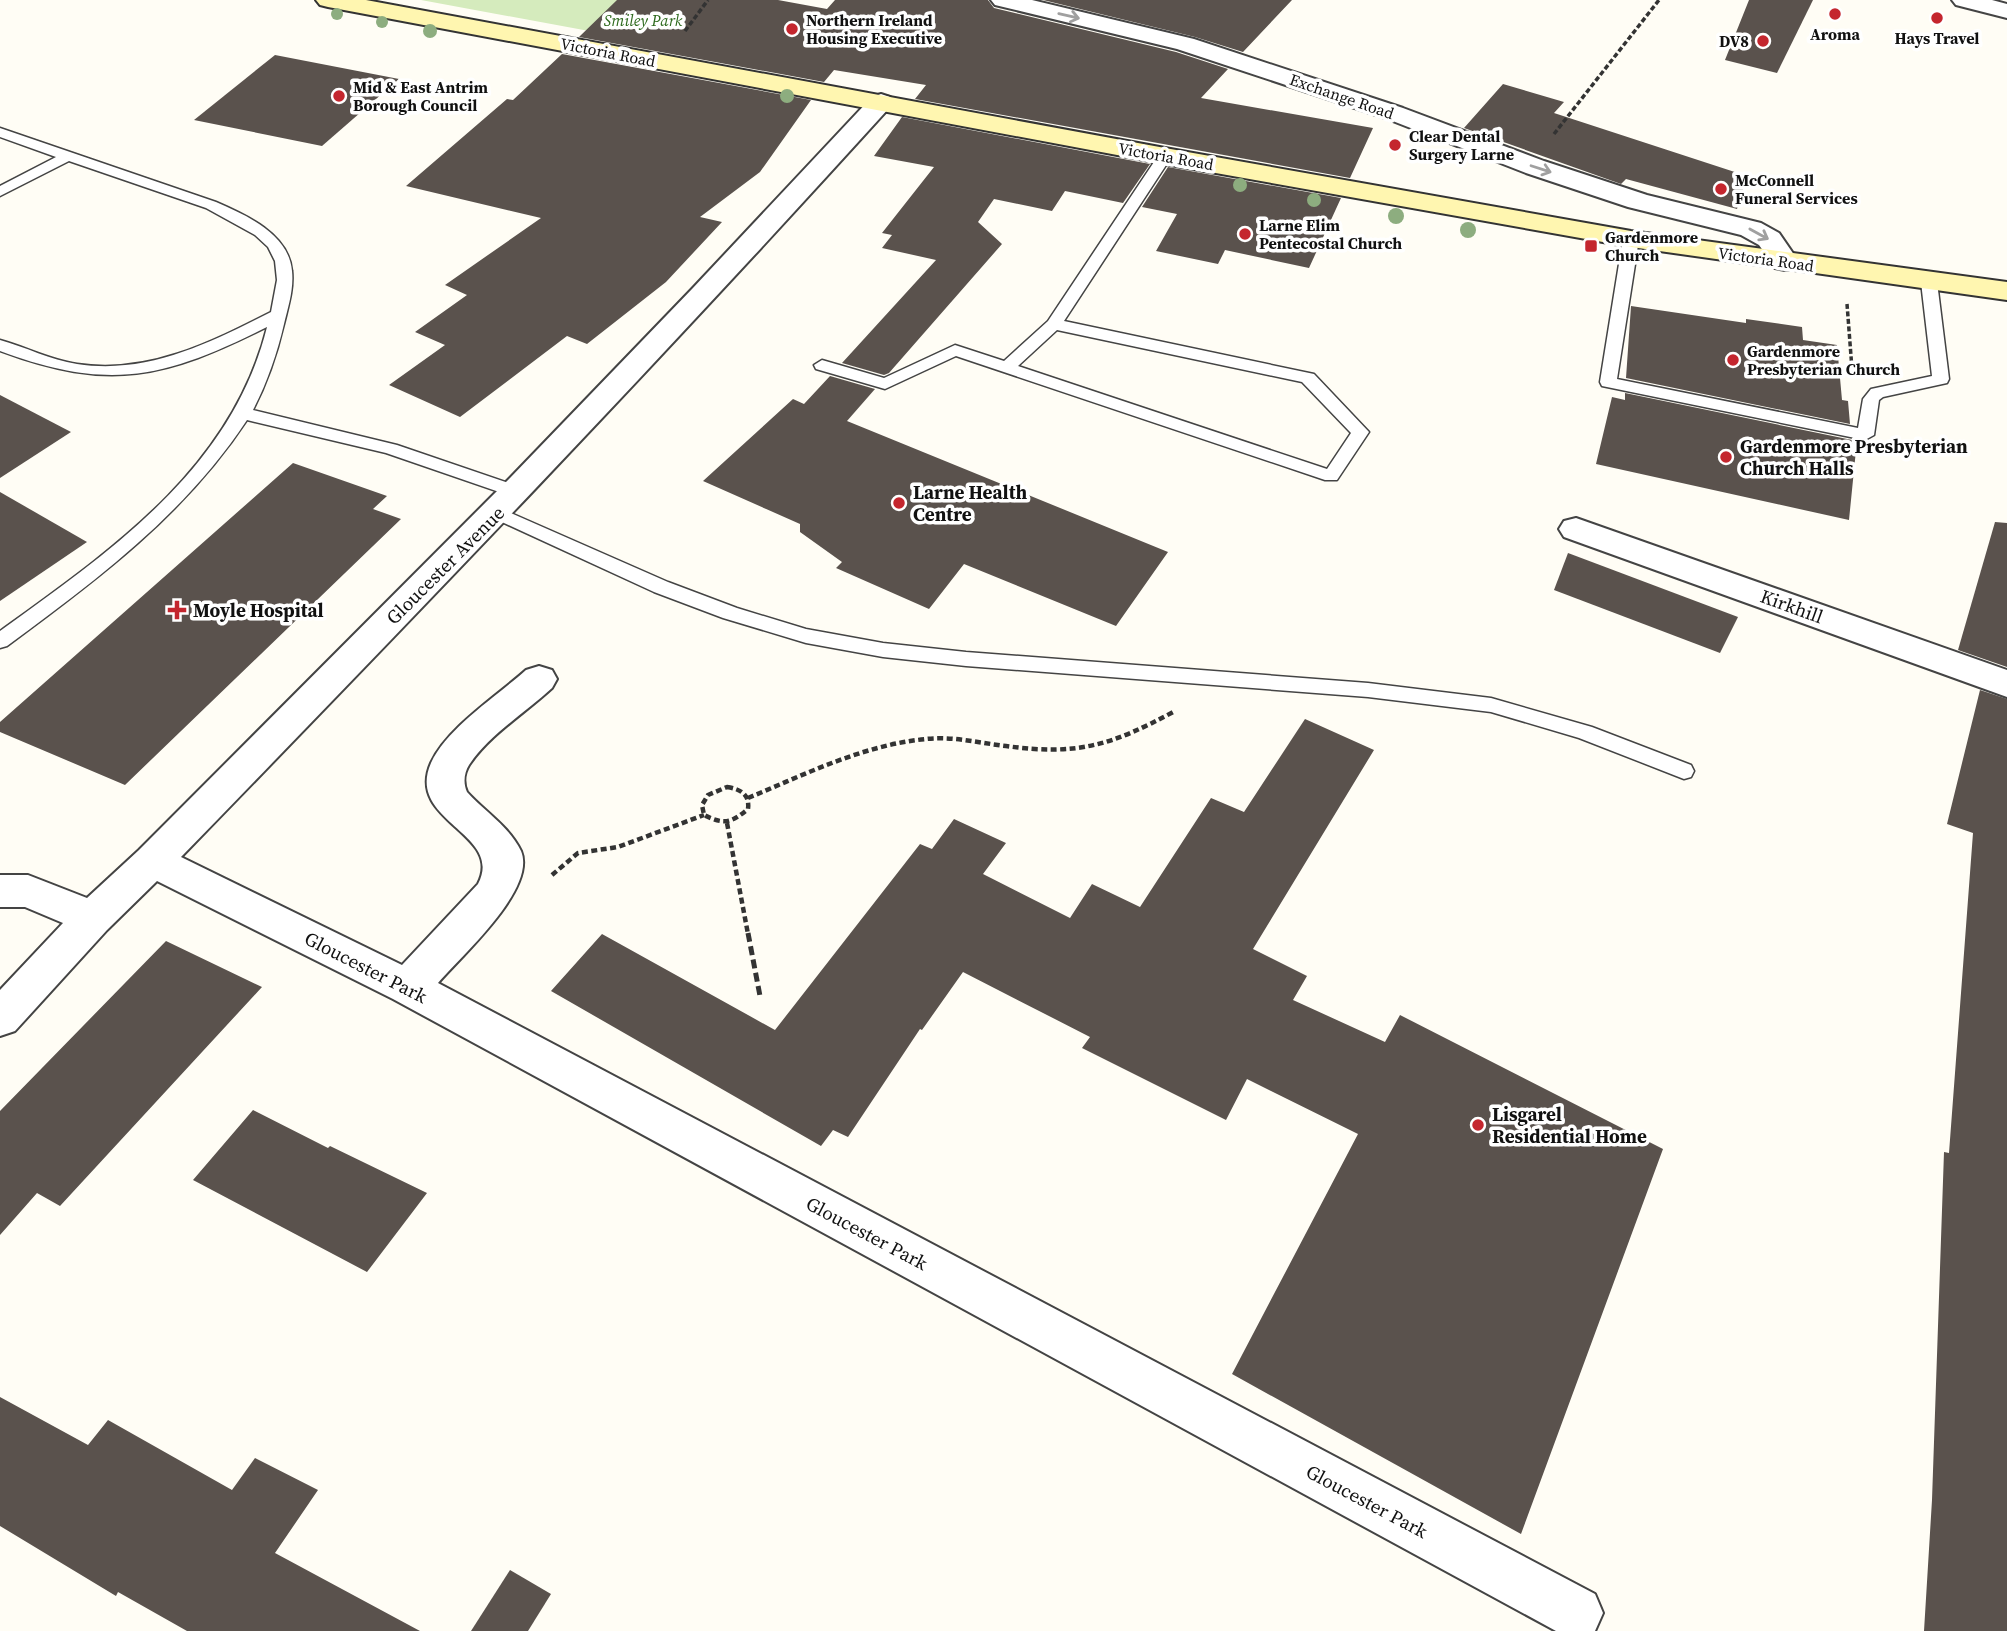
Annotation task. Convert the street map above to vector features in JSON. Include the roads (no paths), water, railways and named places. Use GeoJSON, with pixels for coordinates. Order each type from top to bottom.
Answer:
{"type":"FeatureCollection","features":[{"type":"Feature","properties":{"kind":"street","name":"Victoria Road"},"geometry":{"type":"LineString","coordinates":[[328,0],[1165,156],[1631,239],[2007,292]]}},
{"type":"Feature","properties":{"kind":"street","name":"Exchange Road"},"geometry":{"type":"LineString","coordinates":[[1003,0],[1185,44],[1394,113],[1530,165],[1638,201],[1751,229],[1769,239],[1785,262]]}},
{"type":"Feature","properties":{"kind":"street"},"geometry":{"type":"LineString","coordinates":[[1964,0],[2007,11]]}},
{"type":"Feature","properties":{"kind":"street","name":"Gloucester Avenue"},"geometry":{"type":"LineString","coordinates":[[0,1018],[93,918],[153,861],[507,503],[719,281],[881,102]]}},
{"type":"Feature","properties":{"kind":"street","name":"Kirkhill"},"geometry":{"type":"LineString","coordinates":[[1576,529],[2007,684]]}},
{"type":"Feature","properties":{"kind":"street"},"geometry":{"type":"LineString","coordinates":[[408,987],[492,895],[502,880],[505,867],[496,842],[450,799],[446,785],[447,770],[464,747],[539,679]]}},
{"type":"Feature","properties":{"kind":"street","name":"Gloucester Park"},"geometry":{"type":"LineString","coordinates":[[153,861],[408,987],[1576,1613]]}},
{"type":"Feature","properties":{"kind":"street"},"geometry":{"type":"LineString","coordinates":[[0,891],[28,891],[93,918]]}},
{"type":"Feature","properties":{"kind":"lane"},"geometry":{"type":"LineString","coordinates":[[0,132],[240,219],[276,246],[284,261],[285,286],[266,363],[242,413],[188,484],[120,551],[0,641]]}},
{"type":"Feature","properties":{"kind":"lane"},"geometry":{"type":"LineString","coordinates":[[0,192],[68,156]]}},
{"type":"Feature","properties":{"kind":"lane"},"geometry":{"type":"LineString","coordinates":[[1007,368],[1054,324],[1165,156]]}},
{"type":"Feature","properties":{"kind":"lane"},"geometry":{"type":"LineString","coordinates":[[1631,239],[1608,382],[1865,435],[1871,399],[1877,393],[1941,379],[1929,282]]}},
{"type":"Feature","properties":{"kind":"lane"},"geometry":{"type":"LineString","coordinates":[[0,345],[69,369],[118,372],[155,367],[192,356],[278,315]]}},
{"type":"Feature","properties":{"kind":"lane"},"geometry":{"type":"LineString","coordinates":[[822,365],[885,384],[955,350],[1331,477],[1360,432],[1308,377],[1054,324]]}},
{"type":"Feature","properties":{"kind":"lane"},"geometry":{"type":"LineString","coordinates":[[242,413],[391,449],[507,503],[661,587],[730,613],[806,636],[883,650],[966,659],[1368,690],[1490,705],[1585,733],[1684,771]]}},
{"type":"Feature","properties":{"kind":"place","name":"Aroma"},"geometry":{"type":"Point","coordinates":[1835,14]}},
{"type":"Feature","properties":{"kind":"place","name":"Hays Travel"},"geometry":{"type":"Point","coordinates":[1937,18]}},
{"type":"Feature","properties":{"kind":"place","name":"Northern Ireland Housing Executive"},"geometry":{"type":"Point","coordinates":[792,29]}},
{"type":"Feature","properties":{"kind":"place","name":"DV8"},"geometry":{"type":"Point","coordinates":[1763,41]}},
{"type":"Feature","properties":{"kind":"place","name":"Mid & East Antrim Borough Council"},"geometry":{"type":"Point","coordinates":[339,96]}},
{"type":"Feature","properties":{"kind":"place","name":"Clear Dental Surgery Larne"},"geometry":{"type":"Point","coordinates":[1395,145]}},
{"type":"Feature","properties":{"kind":"place","name":"McConnell Funeral Services"},"geometry":{"type":"Point","coordinates":[1721,189]}},
{"type":"Feature","properties":{"kind":"place","name":"Larne Elim Pentecostal Church"},"geometry":{"type":"Point","coordinates":[1245,234]}},
{"type":"Feature","properties":{"kind":"place","name":"Gardenmore Church"},"geometry":{"type":"Point","coordinates":[1591,246]}},
{"type":"Feature","properties":{"kind":"place","name":"Gardenmore Presbyterian Church"},"geometry":{"type":"Point","coordinates":[1733,360]}},
{"type":"Feature","properties":{"kind":"place","name":"Gardenmore Presbyterian Church Halls"},"geometry":{"type":"Point","coordinates":[1726,457]}},
{"type":"Feature","properties":{"kind":"place","name":"Larne Health Centre"},"geometry":{"type":"Point","coordinates":[899,503]}},
{"type":"Feature","properties":{"kind":"place","name":"Moyle Hospital"},"geometry":{"type":"Point","coordinates":[177,610]}},
{"type":"Feature","properties":{"kind":"place","name":"Lisgarel Residential Home"},"geometry":{"type":"Point","coordinates":[1478,1125]}},
{"type":"Feature","properties":{"kind":"park label","name":"Smiley Park"},"geometry":{"type":"Point","coordinates":[643,20]}}]}
